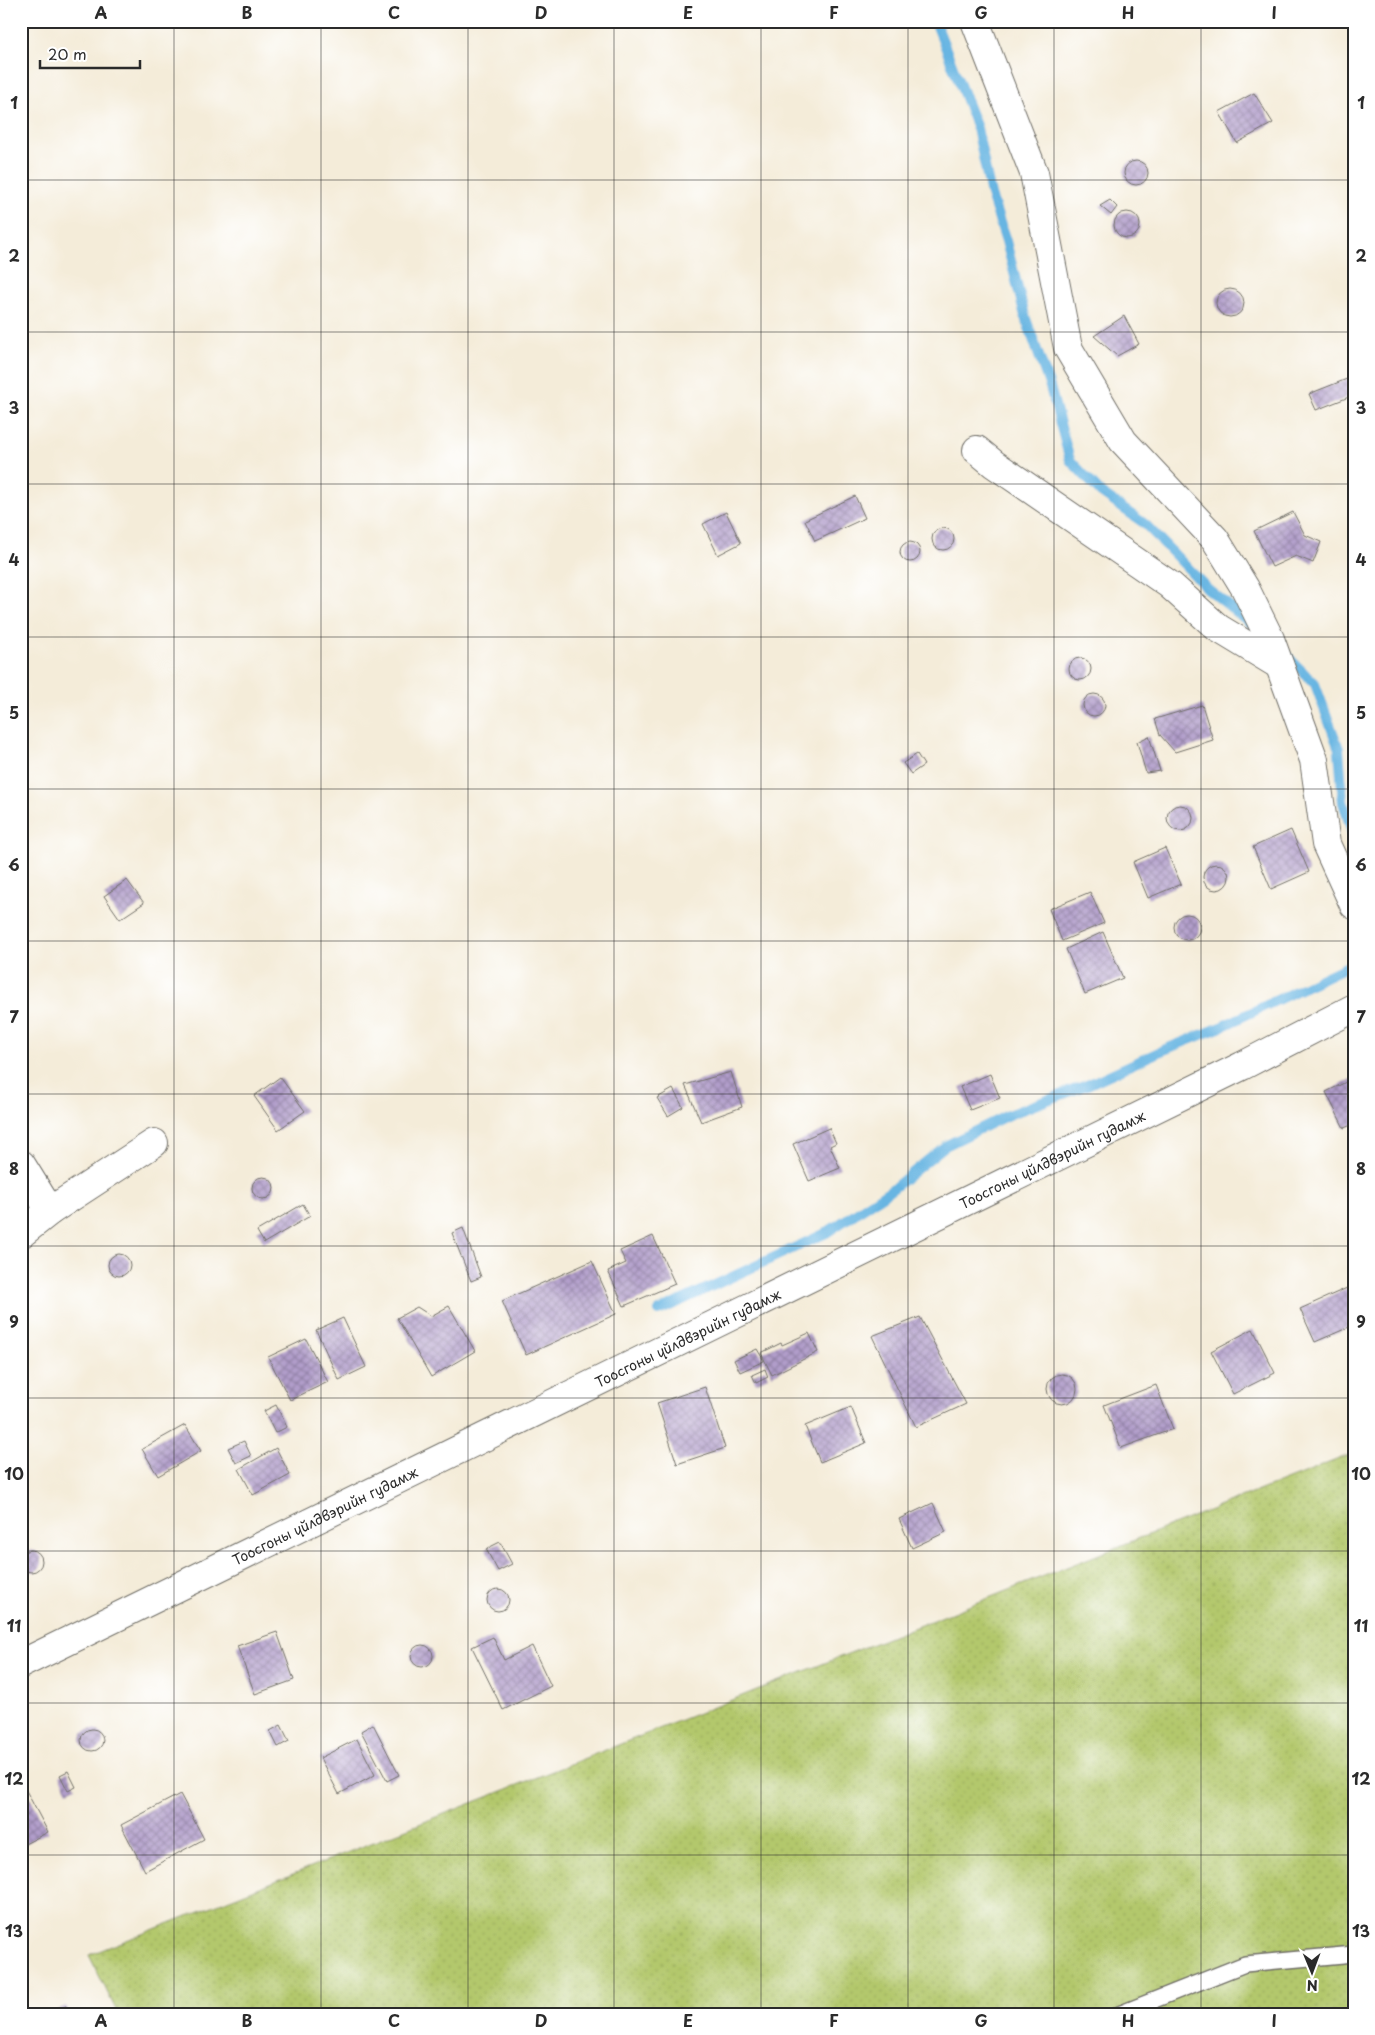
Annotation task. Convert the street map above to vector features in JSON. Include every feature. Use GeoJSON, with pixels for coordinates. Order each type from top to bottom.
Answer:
{"type":"FeatureCollection","features":[{"type":"Feature","properties":{"kind":"street"},"geometry":{"type":"LineString","coordinates":[[975,21],[1034,173],[1068,348],[1123,441],[1215,539],[1244,588],[1270,639],[1314,760],[1326,844],[1354,905]]}},
{"type":"Feature","properties":{"kind":"street"},"geometry":{"type":"LineString","coordinates":[[977,450],[994,464],[1170,584],[1218,628],[1279,665]]}},
{"type":"Feature","properties":{"kind":"street","name":"Тоосгоны үйлдвэрийн гудамж"},"geometry":{"type":"LineString","coordinates":[[21,1664],[1242,1066],[1354,1008]]}},
{"type":"Feature","properties":{"kind":"street"},"geometry":{"type":"LineString","coordinates":[[21,1234],[50,1211],[154,1143]]}},
{"type":"Feature","properties":{"kind":"street"},"geometry":{"type":"LineString","coordinates":[[21,1164],[50,1211]]}},
{"type":"Feature","properties":{"kind":"lane"},"geometry":{"type":"LineString","coordinates":[[1121,2013],[1245,1964],[1354,1954]]}},
{"type":"Feature","properties":{"kind":"green space"},"geometry":{"type":"Polygon","coordinates":[[[1354,1453],[1354,2014],[118,2014],[89,1955],[1354,1453]]]}},
{"type":"Feature","properties":{"kind":"building"},"geometry":{"type":"Polygon","coordinates":[[[1254,93],[1273,123],[1237,143],[1219,112],[1254,93]]]}},
{"type":"Feature","properties":{"kind":"building"},"geometry":{"type":"Polygon","coordinates":[[[1136,161],[1144,165],[1148,173],[1144,181],[1136,185],[1128,181],[1124,173],[1128,165],[1136,161]]]}},
{"type":"Feature","properties":{"kind":"building"},"geometry":{"type":"Polygon","coordinates":[[[1110,200],[1117,207],[1111,215],[1100,206],[1110,200]]]}},
{"type":"Feature","properties":{"kind":"building"},"geometry":{"type":"Polygon","coordinates":[[[1127,212],[1136,216],[1140,225],[1136,234],[1127,238],[1118,234],[1114,225],[1118,216],[1127,212]]]}},
{"type":"Feature","properties":{"kind":"building"},"geometry":{"type":"Polygon","coordinates":[[[1230,289],[1240,293],[1244,303],[1240,313],[1230,317],[1220,313],[1216,303],[1220,293],[1230,289]]]}},
{"type":"Feature","properties":{"kind":"building"},"geometry":{"type":"Polygon","coordinates":[[[1124,316],[1139,344],[1117,356],[1094,336],[1124,316]]]}},
{"type":"Feature","properties":{"kind":"building"},"geometry":{"type":"Polygon","coordinates":[[[1352,377],[1354,395],[1316,410],[1309,394],[1352,377]]]}},
{"type":"Feature","properties":{"kind":"building"},"geometry":{"type":"Polygon","coordinates":[[[855,496],[865,518],[815,541],[805,520],[855,496]]]}},
{"type":"Feature","properties":{"kind":"building"},"geometry":{"type":"Polygon","coordinates":[[[726,512],[741,543],[718,555],[703,524],[726,512]]]}},
{"type":"Feature","properties":{"kind":"building"},"geometry":{"type":"Polygon","coordinates":[[[1293,512],[1305,535],[1321,542],[1313,563],[1296,556],[1272,567],[1254,531],[1293,512]]]}},
{"type":"Feature","properties":{"kind":"building"},"geometry":{"type":"Polygon","coordinates":[[[943,528],[951,531],[954,539],[951,547],[943,550],[935,547],[932,539],[935,531],[943,528]]]}},
{"type":"Feature","properties":{"kind":"building"},"geometry":{"type":"Polygon","coordinates":[[[910,542],[917,545],[920,552],[917,559],[910,562],[903,559],[900,552],[903,545],[910,542]]]}},
{"type":"Feature","properties":{"kind":"building"},"geometry":{"type":"Polygon","coordinates":[[[1076,658],[1084,658],[1091,665],[1091,673],[1084,680],[1076,680],[1069,673],[1069,665],[1076,658]]]}},
{"type":"Feature","properties":{"kind":"building"},"geometry":{"type":"Polygon","coordinates":[[[1094,694],[1102,697],[1105,705],[1102,713],[1094,716],[1086,713],[1083,705],[1086,697],[1094,694]]]}},
{"type":"Feature","properties":{"kind":"building"},"geometry":{"type":"Polygon","coordinates":[[[1202,705],[1213,740],[1175,752],[1160,735],[1155,719],[1202,705]]]}},
{"type":"Feature","properties":{"kind":"building"},"geometry":{"type":"Polygon","coordinates":[[[1149,736],[1160,771],[1146,773],[1137,742],[1149,736]]]}},
{"type":"Feature","properties":{"kind":"building"},"geometry":{"type":"Polygon","coordinates":[[[917,754],[924,765],[911,774],[903,763],[917,754]]]}},
{"type":"Feature","properties":{"kind":"building"},"geometry":{"type":"Polygon","coordinates":[[[1180,805],[1189,809],[1193,818],[1189,827],[1180,831],[1171,827],[1167,818],[1171,809],[1180,805]]]}},
{"type":"Feature","properties":{"kind":"building"},"geometry":{"type":"Polygon","coordinates":[[[1291,830],[1309,872],[1271,889],[1253,847],[1291,830]]]}},
{"type":"Feature","properties":{"kind":"building"},"geometry":{"type":"Polygon","coordinates":[[[1165,848],[1181,884],[1148,898],[1133,862],[1165,848]]]}},
{"type":"Feature","properties":{"kind":"building"},"geometry":{"type":"Polygon","coordinates":[[[1216,864],[1225,868],[1229,877],[1225,886],[1216,890],[1207,886],[1203,877],[1207,868],[1216,864]]]}},
{"type":"Feature","properties":{"kind":"building"},"geometry":{"type":"Polygon","coordinates":[[[127,880],[144,903],[120,919],[104,896],[127,880]]]}},
{"type":"Feature","properties":{"kind":"building"},"geometry":{"type":"Polygon","coordinates":[[[1090,892],[1104,923],[1062,941],[1049,909],[1090,892]]]}},
{"type":"Feature","properties":{"kind":"building"},"geometry":{"type":"Polygon","coordinates":[[[1187,914],[1196,918],[1200,927],[1196,936],[1187,940],[1178,936],[1174,927],[1178,918],[1187,914]]]}},
{"type":"Feature","properties":{"kind":"building"},"geometry":{"type":"Polygon","coordinates":[[[1103,932],[1123,978],[1085,994],[1066,949],[1103,932]]]}},
{"type":"Feature","properties":{"kind":"building"},"geometry":{"type":"Polygon","coordinates":[[[731,1072],[742,1107],[701,1122],[685,1085],[731,1072]]]}},
{"type":"Feature","properties":{"kind":"building"},"geometry":{"type":"Polygon","coordinates":[[[990,1074],[1000,1098],[970,1110],[960,1087],[990,1074]]]}},
{"type":"Feature","properties":{"kind":"building"},"geometry":{"type":"Polygon","coordinates":[[[280,1077],[305,1111],[278,1130],[254,1096],[280,1077]]]}},
{"type":"Feature","properties":{"kind":"building"},"geometry":{"type":"Polygon","coordinates":[[[1354,1078],[1354,1124],[1344,1128],[1326,1092],[1354,1078]]]}},
{"type":"Feature","properties":{"kind":"building"},"geometry":{"type":"Polygon","coordinates":[[[673,1089],[683,1107],[668,1116],[657,1098],[673,1089]]]}},
{"type":"Feature","properties":{"kind":"building"},"geometry":{"type":"Polygon","coordinates":[[[829,1128],[836,1143],[830,1146],[840,1168],[809,1181],[793,1144],[829,1128]]]}},
{"type":"Feature","properties":{"kind":"building"},"geometry":{"type":"Polygon","coordinates":[[[263,1177],[273,1184],[274,1188],[267,1198],[263,1199],[253,1192],[252,1188],[259,1178],[263,1177]]]}},
{"type":"Feature","properties":{"kind":"building"},"geometry":{"type":"Polygon","coordinates":[[[303,1204],[310,1216],[264,1243],[257,1231],[303,1204]]]}},
{"type":"Feature","properties":{"kind":"building"},"geometry":{"type":"Polygon","coordinates":[[[463,1228],[481,1277],[471,1281],[452,1233],[463,1228]]]}},
{"type":"Feature","properties":{"kind":"building"},"geometry":{"type":"Polygon","coordinates":[[[653,1236],[675,1284],[624,1306],[608,1271],[626,1263],[620,1251],[653,1236]]]}},
{"type":"Feature","properties":{"kind":"building"},"geometry":{"type":"Polygon","coordinates":[[[119,1254],[129,1261],[130,1265],[123,1275],[119,1276],[109,1269],[108,1265],[115,1255],[119,1254]]]}},
{"type":"Feature","properties":{"kind":"building"},"geometry":{"type":"Polygon","coordinates":[[[592,1261],[616,1314],[526,1355],[502,1301],[592,1261]]]}},
{"type":"Feature","properties":{"kind":"building"},"geometry":{"type":"Polygon","coordinates":[[[1347,1288],[1354,1305],[1354,1325],[1315,1342],[1300,1309],[1347,1288]]]}},
{"type":"Feature","properties":{"kind":"building"},"geometry":{"type":"Polygon","coordinates":[[[449,1306],[475,1351],[431,1377],[397,1318],[417,1307],[431,1316],[449,1306]]]}},
{"type":"Feature","properties":{"kind":"building"},"geometry":{"type":"Polygon","coordinates":[[[920,1317],[966,1404],[916,1427],[872,1336],[920,1317]]]}},
{"type":"Feature","properties":{"kind":"building"},"geometry":{"type":"Polygon","coordinates":[[[343,1318],[366,1367],[339,1380],[316,1330],[343,1318]]]}},
{"type":"Feature","properties":{"kind":"building"},"geometry":{"type":"Polygon","coordinates":[[[1253,1329],[1275,1373],[1233,1394],[1211,1351],[1253,1329]]]}},
{"type":"Feature","properties":{"kind":"building"},"geometry":{"type":"Polygon","coordinates":[[[809,1333],[818,1352],[772,1375],[761,1353],[781,1343],[782,1345],[809,1333]]]}},
{"type":"Feature","properties":{"kind":"building"},"geometry":{"type":"Polygon","coordinates":[[[306,1339],[328,1382],[290,1400],[268,1357],[306,1339]]]}},
{"type":"Feature","properties":{"kind":"building"},"geometry":{"type":"Polygon","coordinates":[[[757,1349],[764,1361],[740,1372],[734,1360],[757,1349]]]}},
{"type":"Feature","properties":{"kind":"building"},"geometry":{"type":"Polygon","coordinates":[[[765,1369],[768,1377],[756,1383],[752,1375],[765,1369]]]}},
{"type":"Feature","properties":{"kind":"building"},"geometry":{"type":"Polygon","coordinates":[[[1062,1374],[1072,1379],[1077,1389],[1072,1399],[1062,1404],[1052,1399],[1047,1389],[1052,1379],[1062,1374]]]}},
{"type":"Feature","properties":{"kind":"building"},"geometry":{"type":"Polygon","coordinates":[[[1156,1385],[1173,1429],[1121,1448],[1104,1405],[1156,1385]]]}},
{"type":"Feature","properties":{"kind":"building"},"geometry":{"type":"Polygon","coordinates":[[[705,1387],[725,1448],[677,1464],[657,1403],[705,1387]]]}},
{"type":"Feature","properties":{"kind":"building"},"geometry":{"type":"Polygon","coordinates":[[[276,1405],[287,1427],[275,1433],[264,1411],[276,1405]]]}},
{"type":"Feature","properties":{"kind":"building"},"geometry":{"type":"Polygon","coordinates":[[[851,1407],[866,1443],[820,1462],[805,1426],[851,1407]]]}},
{"type":"Feature","properties":{"kind":"building"},"geometry":{"type":"Polygon","coordinates":[[[185,1425],[201,1451],[158,1476],[142,1449],[185,1425]]]}},
{"type":"Feature","properties":{"kind":"building"},"geometry":{"type":"Polygon","coordinates":[[[244,1441],[251,1456],[236,1463],[228,1448],[244,1441]]]}},
{"type":"Feature","properties":{"kind":"building"},"geometry":{"type":"Polygon","coordinates":[[[276,1448],[290,1475],[253,1495],[239,1469],[276,1448]]]}},
{"type":"Feature","properties":{"kind":"building"},"geometry":{"type":"Polygon","coordinates":[[[933,1503],[946,1532],[912,1548],[899,1519],[933,1503]]]}},
{"type":"Feature","properties":{"kind":"building"},"geometry":{"type":"Polygon","coordinates":[[[500,1542],[512,1564],[498,1571],[486,1549],[500,1542]]]}},
{"type":"Feature","properties":{"kind":"building"},"geometry":{"type":"Polygon","coordinates":[[[31,1550],[41,1557],[42,1561],[35,1571],[31,1572],[21,1565],[20,1561],[27,1551],[31,1550]]]}},
{"type":"Feature","properties":{"kind":"building"},"geometry":{"type":"Polygon","coordinates":[[[498,1589],[506,1592],[509,1600],[506,1608],[498,1611],[490,1608],[487,1600],[490,1592],[498,1589]]]}},
{"type":"Feature","properties":{"kind":"building"},"geometry":{"type":"Polygon","coordinates":[[[277,1632],[294,1680],[255,1694],[237,1646],[277,1632]]]}},
{"type":"Feature","properties":{"kind":"building"},"geometry":{"type":"Polygon","coordinates":[[[493,1637],[504,1660],[532,1646],[551,1686],[503,1710],[472,1647],[493,1637]]]}},
{"type":"Feature","properties":{"kind":"building"},"geometry":{"type":"Polygon","coordinates":[[[422,1645],[430,1648],[433,1656],[430,1664],[422,1667],[414,1664],[411,1656],[414,1648],[422,1645]]]}},
{"type":"Feature","properties":{"kind":"building"},"geometry":{"type":"Polygon","coordinates":[[[373,1724],[399,1775],[387,1781],[361,1731],[373,1724]]]}},
{"type":"Feature","properties":{"kind":"building"},"geometry":{"type":"Polygon","coordinates":[[[281,1725],[289,1741],[278,1747],[270,1731],[281,1725]]]}},
{"type":"Feature","properties":{"kind":"building"},"geometry":{"type":"Polygon","coordinates":[[[92,1729],[100,1732],[103,1740],[100,1748],[92,1751],[84,1748],[81,1740],[84,1732],[92,1729]]]}},
{"type":"Feature","properties":{"kind":"building"},"geometry":{"type":"Polygon","coordinates":[[[357,1739],[375,1775],[339,1794],[320,1758],[357,1739]]]}},
{"type":"Feature","properties":{"kind":"building"},"geometry":{"type":"Polygon","coordinates":[[[68,1771],[76,1787],[68,1791],[60,1775],[68,1771]]]}},
{"type":"Feature","properties":{"kind":"building"},"geometry":{"type":"Polygon","coordinates":[[[21,1781],[48,1832],[21,1846],[21,1781]]]}},
{"type":"Feature","properties":{"kind":"building"},"geometry":{"type":"Polygon","coordinates":[[[180,1794],[204,1839],[145,1871],[121,1825],[180,1794]]]}},
{"type":"Feature","properties":{"kind":"building"},"geometry":{"type":"Polygon","coordinates":[[[66,2006],[69,2014],[49,2014],[66,2006]]]}},
{"type":"Feature","properties":{"kind":"waterway"},"geometry":{"type":"LineString","coordinates":[[935,21],[977,128],[991,195],[1006,241],[1025,316],[1050,387],[1070,460],[1101,493],[1145,524],[1207,588],[1254,626]]}},
{"type":"Feature","properties":{"kind":"waterway"},"geometry":{"type":"LineString","coordinates":[[1284,653],[1315,684],[1339,749],[1343,802],[1354,839]]}},
{"type":"Feature","properties":{"kind":"waterway"},"geometry":{"type":"LineString","coordinates":[[659,1311],[826,1233],[895,1187],[945,1146],[1008,1115],[1087,1085],[1161,1051],[1221,1027],[1354,963]]}}]}
